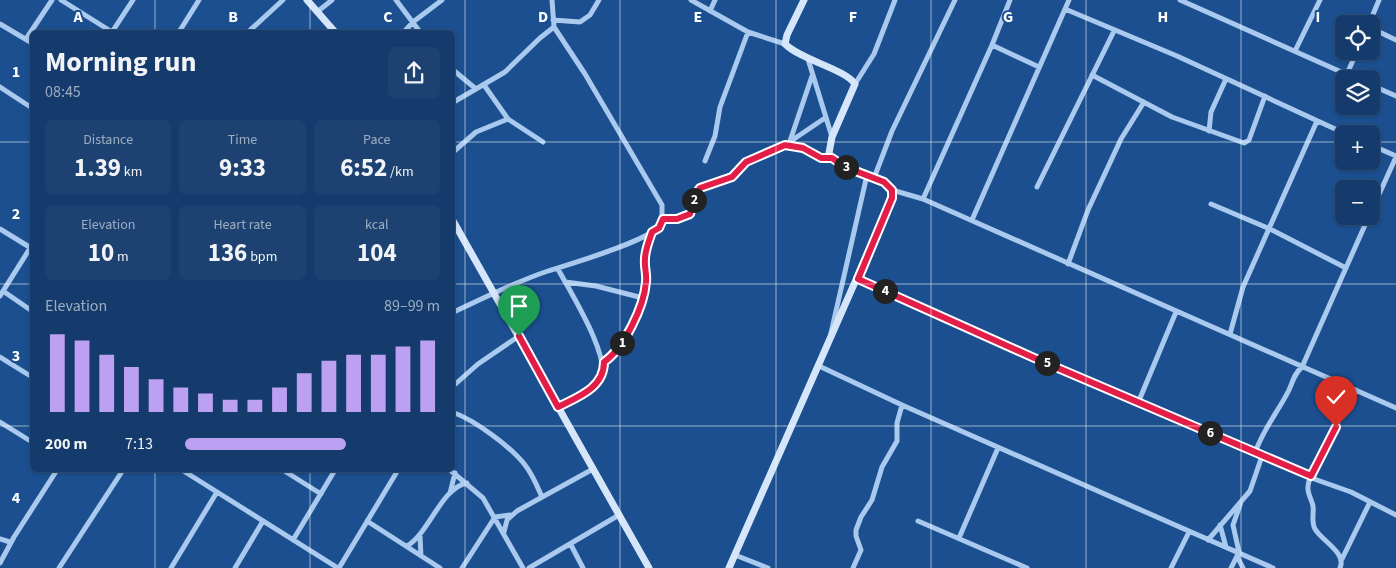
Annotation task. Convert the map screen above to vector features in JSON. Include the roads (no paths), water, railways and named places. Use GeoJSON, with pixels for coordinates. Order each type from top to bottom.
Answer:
{"type":"FeatureCollection","features":[{"type":"Feature","properties":{"kind":"street"},"geometry":{"type":"LineString","coordinates":[[32,30],[52,0]]}},
{"type":"Feature","properties":{"kind":"street"},"geometry":{"type":"LineString","coordinates":[[61,0],[109,30]]}},
{"type":"Feature","properties":{"kind":"street"},"geometry":{"type":"LineString","coordinates":[[113,30],[133,0]]}},
{"type":"Feature","properties":{"kind":"street"},"geometry":{"type":"LineString","coordinates":[[179,30],[199,0]]}},
{"type":"Feature","properties":{"kind":"street"},"geometry":{"type":"LineString","coordinates":[[253,30],[283,0]]}},
{"type":"Feature","properties":{"kind":"street"},"geometry":{"type":"LineString","coordinates":[[307,0],[333,30]]}},
{"type":"Feature","properties":{"kind":"street"},"geometry":{"type":"LineString","coordinates":[[317,12],[332,0]]}},
{"type":"Feature","properties":{"kind":"street"},"geometry":{"type":"LineString","coordinates":[[396,0],[419,30]]}},
{"type":"Feature","properties":{"kind":"street"},"geometry":{"type":"LineString","coordinates":[[406,30],[413,22],[442,0]]}},
{"type":"Feature","properties":{"kind":"street"},"geometry":{"type":"LineString","coordinates":[[455,312],[494,293],[604,253],[652,232],[659,228],[663,219],[662,205],[585,74],[554,28],[552,0]]}},
{"type":"Feature","properties":{"kind":"street"},"geometry":{"type":"LineString","coordinates":[[553,20],[580,22],[590,14],[599,0]]}},
{"type":"Feature","properties":{"kind":"street"},"geometry":{"type":"LineString","coordinates":[[691,0],[748,32],[785,44],[808,59],[844,75],[855,84]]}},
{"type":"Feature","properties":{"kind":"street"},"geometry":{"type":"LineString","coordinates":[[710,11],[715,0]]}},
{"type":"Feature","properties":{"kind":"street"},"geometry":{"type":"LineString","coordinates":[[785,44],[787,35],[804,0]]}},
{"type":"Feature","properties":{"kind":"street"},"geometry":{"type":"LineString","coordinates":[[832,158],[828,148],[832,137],[855,84],[874,54],[895,0]]}},
{"type":"Feature","properties":{"kind":"street"},"geometry":{"type":"LineString","coordinates":[[827,350],[843,272],[871,176],[954,0]]}},
{"type":"Feature","properties":{"kind":"street"},"geometry":{"type":"LineString","coordinates":[[923,199],[992,45],[1010,0]]}},
{"type":"Feature","properties":{"kind":"street"},"geometry":{"type":"LineString","coordinates":[[972,220],[1069,0]]}},
{"type":"Feature","properties":{"kind":"street"},"geometry":{"type":"LineString","coordinates":[[1180,0],[1338,70]]}},
{"type":"Feature","properties":{"kind":"street"},"geometry":{"type":"LineString","coordinates":[[1373,15],[1379,0]]}},
{"type":"Feature","properties":{"kind":"street"},"geometry":{"type":"LineString","coordinates":[[1295,51],[1318,1]]}},
{"type":"Feature","properties":{"kind":"street"},"geometry":{"type":"LineString","coordinates":[[1065,9],[1265,96],[1335,129]]}},
{"type":"Feature","properties":{"kind":"street"},"geometry":{"type":"LineString","coordinates":[[0,24],[30,42]]}},
{"type":"Feature","properties":{"kind":"street"},"geometry":{"type":"LineString","coordinates":[[455,101],[505,72],[540,38],[554,28]]}},
{"type":"Feature","properties":{"kind":"street"},"geometry":{"type":"LineString","coordinates":[[1037,187],[1114,31]]}},
{"type":"Feature","properties":{"kind":"street"},"geometry":{"type":"LineString","coordinates":[[705,161],[713,141],[720,106],[748,32]]}},
{"type":"Feature","properties":{"kind":"street"},"geometry":{"type":"LineString","coordinates":[[1380,32],[1396,40]]}},
{"type":"Feature","properties":{"kind":"street"},"geometry":{"type":"LineString","coordinates":[[26,39],[30,33]]}},
{"type":"Feature","properties":{"kind":"street"},"geometry":{"type":"LineString","coordinates":[[992,45],[1039,67]]}},
{"type":"Feature","properties":{"kind":"street"},"geometry":{"type":"LineString","coordinates":[[808,59],[832,137]]}},
{"type":"Feature","properties":{"kind":"street"},"geometry":{"type":"LineString","coordinates":[[455,72],[476,89]]}},
{"type":"Feature","properties":{"kind":"street"},"geometry":{"type":"LineString","coordinates":[[788,144],[812,74]]}},
{"type":"Feature","properties":{"kind":"street"},"geometry":{"type":"LineString","coordinates":[[1092,75],[1172,118],[1240,143],[1246,142],[1265,96]]}},
{"type":"Feature","properties":{"kind":"street"},"geometry":{"type":"LineString","coordinates":[[1209,131],[1211,112],[1226,79]]}},
{"type":"Feature","properties":{"kind":"street"},"geometry":{"type":"LineString","coordinates":[[484,85],[508,119],[543,142]]}},
{"type":"Feature","properties":{"kind":"street"},"geometry":{"type":"LineString","coordinates":[[0,87],[30,107]]}},
{"type":"Feature","properties":{"kind":"street"},"geometry":{"type":"LineString","coordinates":[[1380,89],[1396,96]]}},
{"type":"Feature","properties":{"kind":"street"},"geometry":{"type":"LineString","coordinates":[[1068,264],[1088,210],[1121,139],[1144,102]]}},
{"type":"Feature","properties":{"kind":"street"},"geometry":{"type":"LineString","coordinates":[[663,219],[685,218],[690,214],[695,195],[700,188],[732,177],[746,162],[788,144],[825,118]]}},
{"type":"Feature","properties":{"kind":"street"},"geometry":{"type":"LineString","coordinates":[[455,150],[476,132],[508,119]]}},
{"type":"Feature","properties":{"kind":"street"},"geometry":{"type":"LineString","coordinates":[[1230,334],[1243,287],[1317,121]]}},
{"type":"Feature","properties":{"kind":"street"},"geometry":{"type":"LineString","coordinates":[[788,144],[803,148],[821,158],[832,158],[884,182],[892,190],[923,199],[972,220],[1396,408]]}},
{"type":"Feature","properties":{"kind":"street"},"geometry":{"type":"LineString","coordinates":[[1380,149],[1396,156],[1380,192]]}},
{"type":"Feature","properties":{"kind":"street"},"geometry":{"type":"LineString","coordinates":[[730,568],[858,279],[892,198],[892,190]]}},
{"type":"Feature","properties":{"kind":"street"},"geometry":{"type":"LineString","coordinates":[[1210,204],[1270,229],[1346,268]]}},
{"type":"Feature","properties":{"kind":"street"},"geometry":{"type":"LineString","coordinates":[[455,223],[649,568]]}},
{"type":"Feature","properties":{"kind":"street"},"geometry":{"type":"LineString","coordinates":[[1255,453],[1268,425],[1290,389],[1294,375],[1302,367],[1365,225]]}},
{"type":"Feature","properties":{"kind":"street"},"geometry":{"type":"LineString","coordinates":[[0,229],[30,245]]}},
{"type":"Feature","properties":{"kind":"street"},"geometry":{"type":"LineString","coordinates":[[604,362],[614,354],[624,339],[643,298],[646,281],[645,257],[652,232]]}},
{"type":"Feature","properties":{"kind":"street"},"geometry":{"type":"LineString","coordinates":[[30,249],[1,293],[30,310]]}},
{"type":"Feature","properties":{"kind":"street"},"geometry":{"type":"LineString","coordinates":[[558,269],[594,337],[604,362],[600,380],[594,387],[558,407]]}},
{"type":"Feature","properties":{"kind":"street"},"geometry":{"type":"LineString","coordinates":[[858,279],[1138,403],[1352,492],[1396,514]]}},
{"type":"Feature","properties":{"kind":"street"},"geometry":{"type":"LineString","coordinates":[[565,282],[619,291],[643,298]]}},
{"type":"Feature","properties":{"kind":"street"},"geometry":{"type":"LineString","coordinates":[[1138,403],[1176,312]]}},
{"type":"Feature","properties":{"kind":"street"},"geometry":{"type":"LineString","coordinates":[[455,384],[478,364],[519,336]]}},
{"type":"Feature","properties":{"kind":"street"},"geometry":{"type":"LineString","coordinates":[[0,357],[30,376]]}},
{"type":"Feature","properties":{"kind":"street"},"geometry":{"type":"LineString","coordinates":[[819,366],[998,448],[1273,568]]}},
{"type":"Feature","properties":{"kind":"street"},"geometry":{"type":"LineString","coordinates":[[1342,559],[1313,525],[1312,504],[1308,488],[1311,476],[1356,390]]}},
{"type":"Feature","properties":{"kind":"street"},"geometry":{"type":"LineString","coordinates":[[853,568],[861,550],[856,530],[861,517],[872,500],[882,467],[897,441],[897,423],[902,405]]}},
{"type":"Feature","properties":{"kind":"street"},"geometry":{"type":"LineString","coordinates":[[455,412],[491,435],[520,459],[530,472],[542,497]]}},
{"type":"Feature","properties":{"kind":"street"},"geometry":{"type":"LineString","coordinates":[[0,422],[30,441]]}},
{"type":"Feature","properties":{"kind":"street"},"geometry":{"type":"LineString","coordinates":[[959,538],[998,448]]}},
{"type":"Feature","properties":{"kind":"street"},"geometry":{"type":"LineString","coordinates":[[1208,540],[1250,491],[1262,456]]}},
{"type":"Feature","properties":{"kind":"street"},"geometry":{"type":"LineString","coordinates":[[462,568],[496,517],[510,515],[593,469]]}},
{"type":"Feature","properties":{"kind":"street"},"geometry":{"type":"LineString","coordinates":[[0,563],[10,542],[56,472]]}},
{"type":"Feature","properties":{"kind":"street"},"geometry":{"type":"LineString","coordinates":[[59,568],[122,472]]}},
{"type":"Feature","properties":{"kind":"street"},"geometry":{"type":"LineString","coordinates":[[187,472],[263,522],[338,568],[397,472]]}},
{"type":"Feature","properties":{"kind":"street"},"geometry":{"type":"LineString","coordinates":[[286,472],[321,494]]}},
{"type":"Feature","properties":{"kind":"street"},"geometry":{"type":"LineString","coordinates":[[293,540],[334,472]]}},
{"type":"Feature","properties":{"kind":"street"},"geometry":{"type":"LineString","coordinates":[[450,494],[453,472]]}},
{"type":"Feature","properties":{"kind":"street"},"geometry":{"type":"LineString","coordinates":[[454,472],[483,498],[496,517],[523,568]]}},
{"type":"Feature","properties":{"kind":"street"},"geometry":{"type":"LineString","coordinates":[[407,546],[420,536],[450,494],[461,484],[467,483]]}},
{"type":"Feature","properties":{"kind":"street"},"geometry":{"type":"LineString","coordinates":[[171,568],[217,492]]}},
{"type":"Feature","properties":{"kind":"street"},"geometry":{"type":"LineString","coordinates":[[1241,502],[1233,525],[1238,554],[1243,568]]}},
{"type":"Feature","properties":{"kind":"street"},"geometry":{"type":"LineString","coordinates":[[1340,568],[1342,559],[1370,502]]}},
{"type":"Feature","properties":{"kind":"street"},"geometry":{"type":"LineString","coordinates":[[504,532],[510,515]]}},
{"type":"Feature","properties":{"kind":"street"},"geometry":{"type":"LineString","coordinates":[[519,561],[532,567],[619,515]]}},
{"type":"Feature","properties":{"kind":"street"},"geometry":{"type":"LineString","coordinates":[[367,521],[440,568]]}},
{"type":"Feature","properties":{"kind":"street"},"geometry":{"type":"LineString","coordinates":[[918,521],[1027,568]]}},
{"type":"Feature","properties":{"kind":"street"},"geometry":{"type":"LineString","coordinates":[[243,568],[236,566],[263,522]]}},
{"type":"Feature","properties":{"kind":"street"},"geometry":{"type":"LineString","coordinates":[[1220,526],[1226,547]]}},
{"type":"Feature","properties":{"kind":"street"},"geometry":{"type":"LineString","coordinates":[[1171,568],[1189,532]]}},
{"type":"Feature","properties":{"kind":"street"},"geometry":{"type":"LineString","coordinates":[[420,536],[421,556]]}},
{"type":"Feature","properties":{"kind":"street"},"geometry":{"type":"LineString","coordinates":[[0,539],[10,542]]}},
{"type":"Feature","properties":{"kind":"street"},"geometry":{"type":"LineString","coordinates":[[571,545],[583,568]]}},
{"type":"Feature","properties":{"kind":"street"},"geometry":{"type":"LineString","coordinates":[[1230,568],[1238,554]]}},
{"type":"Feature","properties":{"kind":"street"},"geometry":{"type":"LineString","coordinates":[[736,555],[768,568]]}}]}
